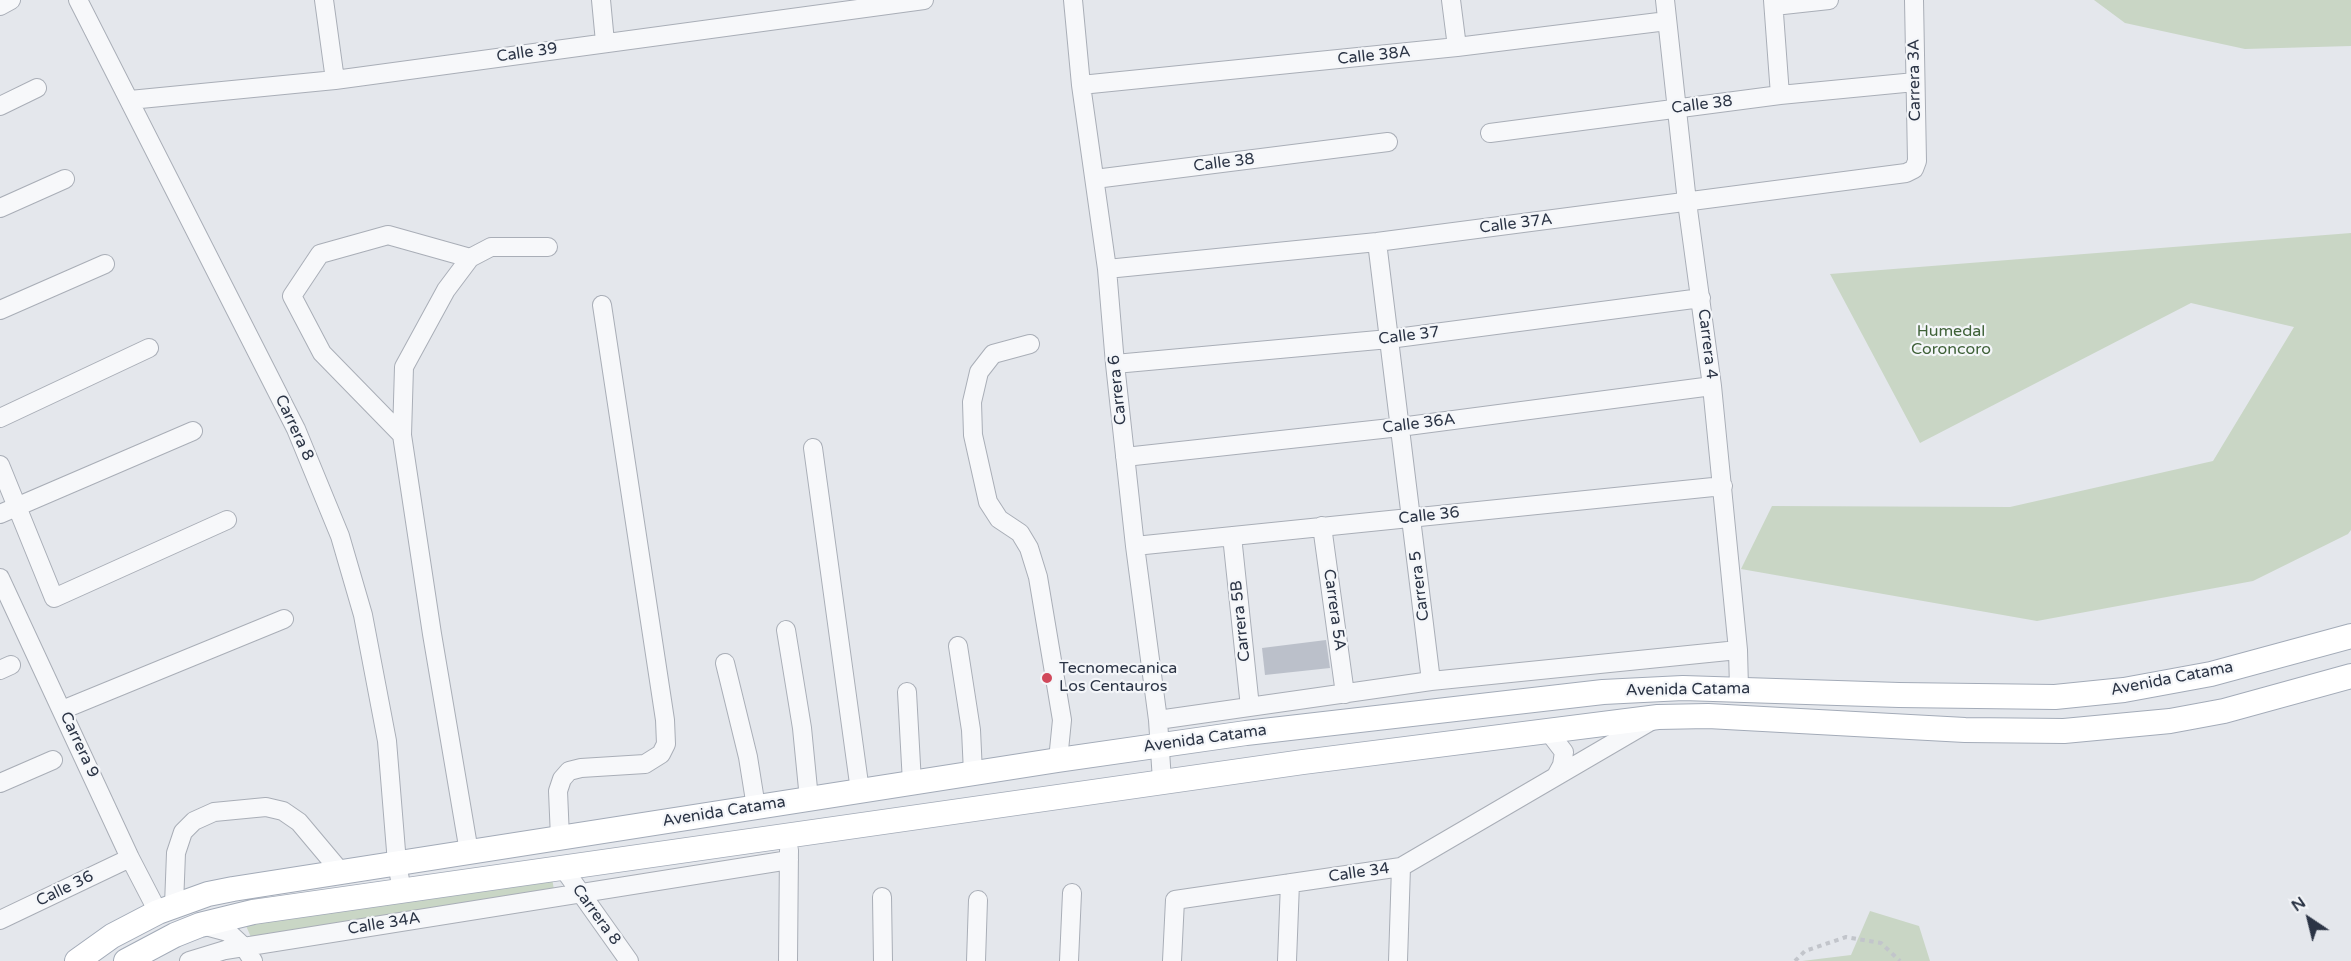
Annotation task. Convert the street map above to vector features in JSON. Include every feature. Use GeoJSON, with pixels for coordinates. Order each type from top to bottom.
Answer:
{"type":"FeatureCollection","features":[{"type":"Feature","properties":{"kind":"main road","name":"Avenida Catama"},"geometry":{"type":"LineString","coordinates":[[77,961],[112,936],[166,908],[233,888],[1159,745],[1603,692],[1683,687],[2055,697],[2124,690],[2211,674],[2351,636]]}},
{"type":"Feature","properties":{"kind":"main road","name":"Avenida Catama"},"geometry":{"type":"LineString","coordinates":[[126,961],[150,946],[200,925],[253,912],[1162,781],[1548,731],[1658,717],[1708,716],[1965,730],[2064,731],[2170,721],[2223,711],[2351,676]]}},
{"type":"Feature","properties":{"kind":"street"},"geometry":{"type":"LineString","coordinates":[[0,6],[11,0]]}},
{"type":"Feature","properties":{"kind":"street","name":"Carrera 8"},"geometry":{"type":"LineString","coordinates":[[78,0],[296,429],[340,536],[363,615],[387,741],[397,863],[402,891]]}},
{"type":"Feature","properties":{"kind":"street"},"geometry":{"type":"LineString","coordinates":[[324,0],[334,80]]}},
{"type":"Feature","properties":{"kind":"street"},"geometry":{"type":"LineString","coordinates":[[601,0],[605,42]]}},
{"type":"Feature","properties":{"kind":"street","name":"Calle 39"},"geometry":{"type":"LineString","coordinates":[[130,100],[334,80],[924,0]]}},
{"type":"Feature","properties":{"kind":"street","name":"Carrera 6"},"geometry":{"type":"LineString","coordinates":[[1073,0],[1081,85],[1107,269],[1135,546],[1158,720],[1162,781]]}},
{"type":"Feature","properties":{"kind":"street"},"geometry":{"type":"LineString","coordinates":[[1452,0],[1457,47]]}},
{"type":"Feature","properties":{"kind":"street","name":"Carrera 4"},"geometry":{"type":"LineString","coordinates":[[1665,0],[1687,202],[1701,298],[1723,486],[1738,650],[1739,688]]}},
{"type":"Feature","properties":{"kind":"street"},"geometry":{"type":"LineString","coordinates":[[1780,95],[1773,3],[1829,0]]}},
{"type":"Feature","properties":{"kind":"street","name":"Carrera 3A"},"geometry":{"type":"LineString","coordinates":[[1914,0],[1917,161]]}},
{"type":"Feature","properties":{"kind":"street","name":"Calle 38A"},"geometry":{"type":"LineString","coordinates":[[1081,85],[1457,47],[1667,21]]}},
{"type":"Feature","properties":{"kind":"street","name":"Calle 38"},"geometry":{"type":"LineString","coordinates":[[1490,132],[1780,95],[1914,82]]}},
{"type":"Feature","properties":{"kind":"street"},"geometry":{"type":"LineString","coordinates":[[0,106],[37,88]]}},
{"type":"Feature","properties":{"kind":"street","name":"Calle 38"},"geometry":{"type":"LineString","coordinates":[[1095,179],[1388,142]]}},
{"type":"Feature","properties":{"kind":"street","name":"Calle 37A"},"geometry":{"type":"LineString","coordinates":[[1107,269],[1377,242],[1906,173],[1914,169],[1917,161]]}},
{"type":"Feature","properties":{"kind":"street"},"geometry":{"type":"LineString","coordinates":[[0,208],[65,179]]}},
{"type":"Feature","properties":{"kind":"street"},"geometry":{"type":"LineString","coordinates":[[402,435],[322,353],[292,297],[320,254],[388,234],[470,258]]}},
{"type":"Feature","properties":{"kind":"street","name":"Carrera 5"},"geometry":{"type":"LineString","coordinates":[[1377,242],[1431,681]]}},
{"type":"Feature","properties":{"kind":"street"},"geometry":{"type":"LineString","coordinates":[[469,852],[432,634],[402,435],[404,367],[446,290],[470,258],[491,248],[548,247]]}},
{"type":"Feature","properties":{"kind":"street"},"geometry":{"type":"LineString","coordinates":[[0,310],[105,264]]}},
{"type":"Feature","properties":{"kind":"street","name":"Calle 37"},"geometry":{"type":"LineString","coordinates":[[1115,364],[1389,339],[1701,298]]}},
{"type":"Feature","properties":{"kind":"street"},"geometry":{"type":"LineString","coordinates":[[560,838],[558,792],[562,779],[569,771],[581,768],[645,764],[661,754],[666,744],[665,720],[602,305]]}},
{"type":"Feature","properties":{"kind":"street"},"geometry":{"type":"LineString","coordinates":[[1030,344],[993,354],[979,372],[972,402],[973,435],[988,502],[999,519],[1020,533],[1029,548],[1038,577],[1062,720],[1058,760]]}},
{"type":"Feature","properties":{"kind":"street"},"geometry":{"type":"LineString","coordinates":[[0,418],[149,348]]}},
{"type":"Feature","properties":{"kind":"street","name":"Calle 36A"},"geometry":{"type":"LineString","coordinates":[[1125,457],[1400,427],[1712,386]]}},
{"type":"Feature","properties":{"kind":"street"},"geometry":{"type":"LineString","coordinates":[[8,510],[193,431]]}},
{"type":"Feature","properties":{"kind":"street"},"geometry":{"type":"LineString","coordinates":[[813,448],[860,791]]}},
{"type":"Feature","properties":{"kind":"street"},"geometry":{"type":"LineString","coordinates":[[0,465],[8,510],[54,598],[227,520]]}},
{"type":"Feature","properties":{"kind":"street","name":"Calle 36"},"geometry":{"type":"LineString","coordinates":[[1135,546],[1723,486]]}},
{"type":"Feature","properties":{"kind":"street","name":"Carrera 5A"},"geometry":{"type":"LineString","coordinates":[[1322,526],[1345,693]]}},
{"type":"Feature","properties":{"kind":"street","name":"Carrera 5B"},"geometry":{"type":"LineString","coordinates":[[1232,536],[1250,707]]}},
{"type":"Feature","properties":{"kind":"street","name":"Carrera 9"},"geometry":{"type":"LineString","coordinates":[[0,578],[130,858],[166,908]]}},
{"type":"Feature","properties":{"kind":"street"},"geometry":{"type":"LineString","coordinates":[[62,710],[284,619]]}},
{"type":"Feature","properties":{"kind":"street"},"geometry":{"type":"LineString","coordinates":[[786,630],[802,728],[809,799]]}},
{"type":"Feature","properties":{"kind":"street"},"geometry":{"type":"LineString","coordinates":[[958,646],[971,730],[974,773]]}},
{"type":"Feature","properties":{"kind":"street","name":"Avenida Catama"},"geometry":{"type":"LineString","coordinates":[[1158,720],[1431,681],[1738,650]]}},
{"type":"Feature","properties":{"kind":"street"},"geometry":{"type":"LineString","coordinates":[[725,663],[756,807]]}},
{"type":"Feature","properties":{"kind":"street"},"geometry":{"type":"LineString","coordinates":[[907,692],[912,783]]}},
{"type":"Feature","properties":{"kind":"street","name":"Calle 34"},"geometry":{"type":"LineString","coordinates":[[1173,961],[1175,900],[1401,867],[1658,717]]}},
{"type":"Feature","properties":{"kind":"street"},"geometry":{"type":"LineString","coordinates":[[1548,731],[1564,752],[1562,765],[1556,776]]}},
{"type":"Feature","properties":{"kind":"street"},"geometry":{"type":"LineString","coordinates":[[0,783],[53,760]]}},
{"type":"Feature","properties":{"kind":"street"},"geometry":{"type":"LineString","coordinates":[[166,908],[176,853],[183,832],[194,821],[214,812],[266,807],[283,811],[299,822],[341,872]]}},
{"type":"Feature","properties":{"kind":"street"},"geometry":{"type":"LineString","coordinates":[[788,961],[790,834]]}},
{"type":"Feature","properties":{"kind":"street","name":"Calle 36"},"geometry":{"type":"LineString","coordinates":[[0,920],[130,858]]}},
{"type":"Feature","properties":{"kind":"street","name":"Calle 34A"},"geometry":{"type":"LineString","coordinates":[[189,961],[225,950],[249,954],[579,892],[789,860]]}},
{"type":"Feature","properties":{"kind":"street"},"geometry":{"type":"LineString","coordinates":[[1398,961],[1401,867]]}},
{"type":"Feature","properties":{"kind":"street","name":"Carrera 8"},"geometry":{"type":"LineString","coordinates":[[562,868],[629,961]]}},
{"type":"Feature","properties":{"kind":"street"},"geometry":{"type":"LineString","coordinates":[[1287,961],[1290,883]]}},
{"type":"Feature","properties":{"kind":"street"},"geometry":{"type":"LineString","coordinates":[[1069,961],[1072,893]]}},
{"type":"Feature","properties":{"kind":"street"},"geometry":{"type":"LineString","coordinates":[[882,897],[883,961]]}},
{"type":"Feature","properties":{"kind":"street"},"geometry":{"type":"LineString","coordinates":[[976,961],[978,900]]}},
{"type":"Feature","properties":{"kind":"street"},"geometry":{"type":"LineString","coordinates":[[200,925],[228,932],[249,954]]}},
{"type":"Feature","properties":{"kind":"path"},"geometry":{"type":"LineString","coordinates":[[1795,961],[1805,951],[1846,937],[1881,943],[1900,961]]}},
{"type":"Feature","properties":{"kind":"green space"},"geometry":{"type":"Polygon","coordinates":[[[2094,0],[2351,0],[2351,46],[2245,49],[2125,23],[2094,0]]]}},
{"type":"Feature","properties":{"kind":"green space","name":"Humedal Coroncoro"},"geometry":{"type":"Polygon","coordinates":[[[2351,233],[2351,530],[2348,534],[2253,581],[2037,621],[1741,569],[1772,506],[2010,507],[2213,461],[2294,327],[2191,303],[1920,443],[1830,274],[2351,233]]]}},
{"type":"Feature","properties":{"kind":"green space"},"geometry":{"type":"Polygon","coordinates":[[[552,878],[555,896],[253,942],[244,921],[552,878]]]}},
{"type":"Feature","properties":{"kind":"green space"},"geometry":{"type":"Polygon","coordinates":[[[1870,911],[1919,926],[1930,961],[1802,961],[1851,955],[1870,911]]]}},
{"type":"Feature","properties":{"kind":"building"},"geometry":{"type":"Polygon","coordinates":[[[1326,640],[1330,668],[1265,675],[1262,648],[1326,640]]]}},
{"type":"Feature","properties":{"kind":"place","name":"Tecnomecanica Los Centauros"},"geometry":{"type":"Point","coordinates":[1047,678]}}]}
